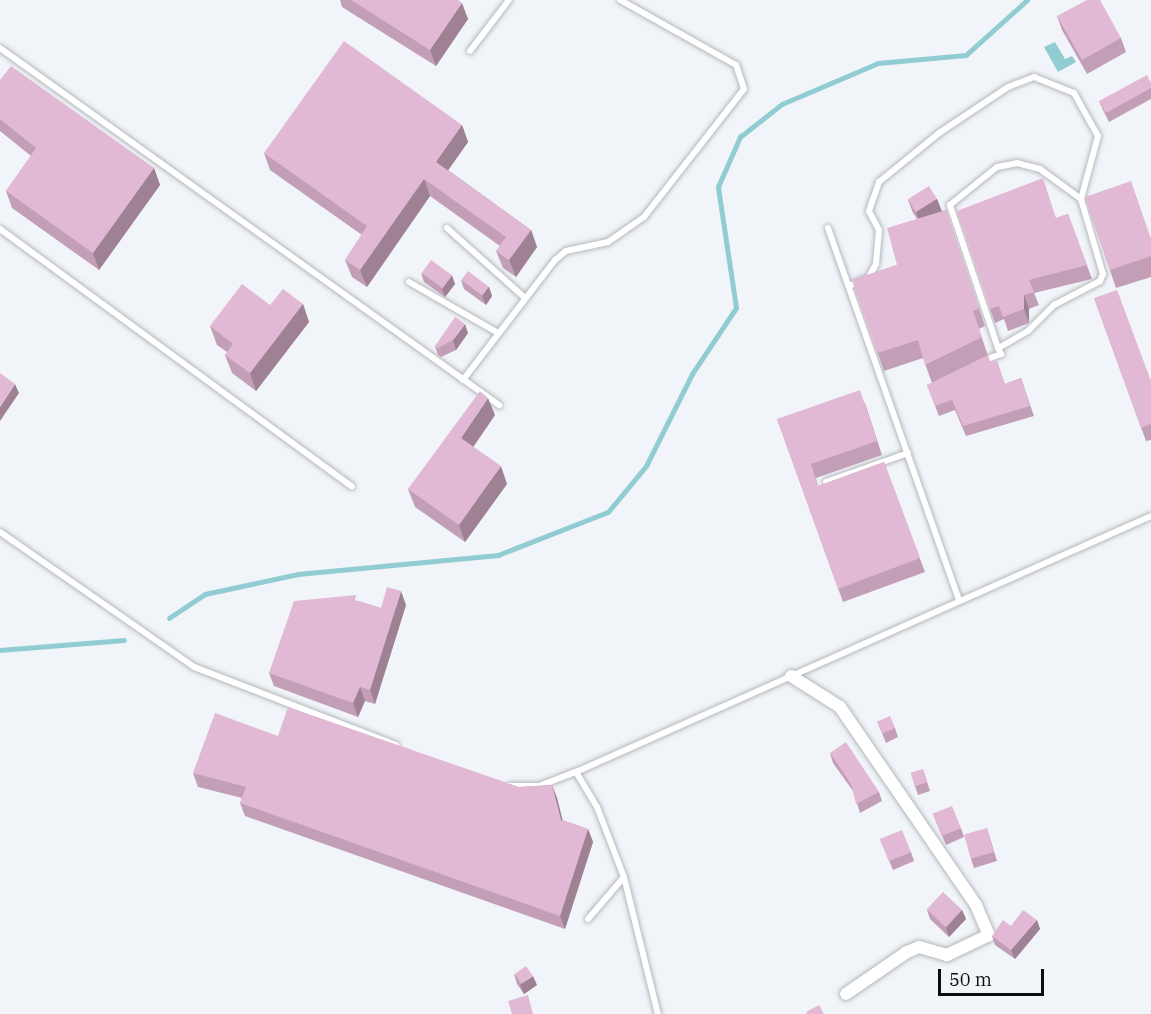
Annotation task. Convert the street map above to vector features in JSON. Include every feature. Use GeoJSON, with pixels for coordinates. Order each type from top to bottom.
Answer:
{"type":"FeatureCollection","features":[{"type":"Feature","properties":{"kind":"street"},"geometry":{"type":"LineString","coordinates":[[790,676],[840,707],[976,905],[989,935],[947,955],[919,947],[907,952],[846,994]]}},
{"type":"Feature","properties":{"kind":"lane"},"geometry":{"type":"LineString","coordinates":[[470,51],[509,0]]}},
{"type":"Feature","properties":{"kind":"lane"},"geometry":{"type":"LineString","coordinates":[[464,380],[524,297],[566,251],[608,242],[644,217],[744,89],[736,65],[620,0]]}},
{"type":"Feature","properties":{"kind":"lane"},"geometry":{"type":"LineString","coordinates":[[0,48],[499,405]]}},
{"type":"Feature","properties":{"kind":"lane"},"geometry":{"type":"LineString","coordinates":[[849,286],[869,277],[876,264],[879,230],[870,212],[879,182],[939,133],[1008,87],[1034,77],[1052,81],[1083,105],[1098,136],[1081,199],[1103,274],[1100,281],[1068,294],[1028,331],[999,348]]}},
{"type":"Feature","properties":{"kind":"lane"},"geometry":{"type":"LineString","coordinates":[[975,364],[1001,354],[950,205],[997,167],[1017,163],[1040,169],[1081,199]]}},
{"type":"Feature","properties":{"kind":"lane"},"geometry":{"type":"LineString","coordinates":[[447,228],[524,297]]}},
{"type":"Feature","properties":{"kind":"lane"},"geometry":{"type":"LineString","coordinates":[[828,228],[959,598]]}},
{"type":"Feature","properties":{"kind":"lane"},"geometry":{"type":"LineString","coordinates":[[0,229],[352,487]]}},
{"type":"Feature","properties":{"kind":"lane"},"geometry":{"type":"LineString","coordinates":[[409,282],[498,333]]}},
{"type":"Feature","properties":{"kind":"lane"},"geometry":{"type":"LineString","coordinates":[[826,482],[908,453]]}},
{"type":"Feature","properties":{"kind":"lane"},"geometry":{"type":"LineString","coordinates":[[501,783],[539,786],[576,772],[959,598],[1151,516]]}},
{"type":"Feature","properties":{"kind":"lane"},"geometry":{"type":"LineString","coordinates":[[0,532],[168,650],[240,689],[404,748]]}},
{"type":"Feature","properties":{"kind":"lane"},"geometry":{"type":"LineString","coordinates":[[576,772],[597,807],[624,877],[658,1014]]}},
{"type":"Feature","properties":{"kind":"lane"},"geometry":{"type":"LineString","coordinates":[[588,919],[624,877]]}},
{"type":"Feature","properties":{"kind":"water"},"geometry":{"type":"Polygon","coordinates":[[[1055,42],[1065,59],[1072,56],[1076,62],[1058,72],[1044,47],[1055,42]]]}},
{"type":"Feature","properties":{"kind":"building"},"geometry":{"type":"Polygon","coordinates":[[[351,0],[458,0],[462,3],[430,50],[351,0]]]}},
{"type":"Feature","properties":{"kind":"building"},"geometry":{"type":"Polygon","coordinates":[[[1087,0],[1100,0],[1121,38],[1082,60],[1057,16],[1087,0]]]}},
{"type":"Feature","properties":{"kind":"building"},"geometry":{"type":"Polygon","coordinates":[[[344,41],[462,125],[436,162],[531,230],[509,260],[496,251],[506,237],[424,179],[360,270],[345,260],[367,226],[264,153],[344,41]]]}},
{"type":"Feature","properties":{"kind":"building"},"geometry":{"type":"Polygon","coordinates":[[[11,66],[154,168],[93,253],[6,191],[36,148],[0,119],[0,80],[11,66]]]}},
{"type":"Feature","properties":{"kind":"building"},"geometry":{"type":"Polygon","coordinates":[[[1147,75],[1151,88],[1106,113],[1099,101],[1147,75]]]}},
{"type":"Feature","properties":{"kind":"building"},"geometry":{"type":"Polygon","coordinates":[[[1043,178],[1056,218],[1068,214],[1087,265],[1029,280],[1034,292],[1024,295],[1024,309],[1003,317],[999,306],[990,309],[957,211],[1043,178]]]}},
{"type":"Feature","properties":{"kind":"building"},"geometry":{"type":"Polygon","coordinates":[[[1131,181],[1151,239],[1151,256],[1110,270],[1085,197],[1131,181]]]}},
{"type":"Feature","properties":{"kind":"building"},"geometry":{"type":"Polygon","coordinates":[[[929,186],[937,199],[916,212],[908,199],[929,186]]]}},
{"type":"Feature","properties":{"kind":"building"},"geometry":{"type":"Polygon","coordinates":[[[946,210],[979,308],[973,311],[982,337],[925,365],[918,340],[877,353],[852,280],[897,265],[887,228],[946,210]]]}},
{"type":"Feature","properties":{"kind":"building"},"geometry":{"type":"Polygon","coordinates":[[[431,260],[452,275],[443,288],[422,273],[431,260]]]}},
{"type":"Feature","properties":{"kind":"building"},"geometry":{"type":"Polygon","coordinates":[[[468,271],[489,287],[482,295],[461,280],[468,271]]]}},
{"type":"Feature","properties":{"kind":"building"},"geometry":{"type":"Polygon","coordinates":[[[242,284],[270,305],[283,289],[303,304],[250,373],[225,355],[233,344],[210,326],[242,284]]]}},
{"type":"Feature","properties":{"kind":"building"},"geometry":{"type":"Polygon","coordinates":[[[1117,290],[1151,381],[1151,424],[1141,428],[1094,298],[1117,290]]]}},
{"type":"Feature","properties":{"kind":"building"},"geometry":{"type":"Polygon","coordinates":[[[455,317],[465,324],[453,340],[438,348],[435,346],[455,317]]]}},
{"type":"Feature","properties":{"kind":"building"},"geometry":{"type":"Polygon","coordinates":[[[988,355],[990,362],[997,360],[1005,384],[1021,378],[1030,406],[963,426],[952,400],[935,406],[927,385],[988,355]]]}},
{"type":"Feature","properties":{"kind":"building"},"geometry":{"type":"Polygon","coordinates":[[[0,373],[15,384],[0,407],[0,373]]]}},
{"type":"Feature","properties":{"kind":"building"},"geometry":{"type":"Polygon","coordinates":[[[860,390],[877,441],[811,464],[818,486],[884,462],[920,558],[838,589],[777,419],[860,390]]]}},
{"type":"Feature","properties":{"kind":"building"},"geometry":{"type":"Polygon","coordinates":[[[480,391],[488,398],[461,438],[501,466],[459,525],[408,489],[480,391]]]}},
{"type":"Feature","properties":{"kind":"building"},"geometry":{"type":"Polygon","coordinates":[[[387,587],[401,591],[370,690],[360,687],[353,703],[269,673],[294,601],[356,595],[355,600],[381,608],[387,587]]]}},
{"type":"Feature","properties":{"kind":"building"},"geometry":{"type":"Polygon","coordinates":[[[288,707],[519,787],[552,785],[561,820],[588,829],[560,916],[240,803],[246,787],[193,773],[215,713],[278,736],[288,707]]]}},
{"type":"Feature","properties":{"kind":"building"},"geometry":{"type":"Polygon","coordinates":[[[890,716],[895,728],[882,733],[877,721],[890,716]]]}},
{"type":"Feature","properties":{"kind":"building"},"geometry":{"type":"Polygon","coordinates":[[[846,742],[879,792],[856,804],[851,784],[830,753],[846,742]]]}},
{"type":"Feature","properties":{"kind":"building"},"geometry":{"type":"Polygon","coordinates":[[[923,769],[927,782],[915,786],[911,773],[923,769]]]}},
{"type":"Feature","properties":{"kind":"building"},"geometry":{"type":"Polygon","coordinates":[[[952,806],[961,828],[942,836],[933,814],[952,806]]]}},
{"type":"Feature","properties":{"kind":"building"},"geometry":{"type":"Polygon","coordinates":[[[987,828],[994,852],[971,859],[964,835],[987,828]]]}},
{"type":"Feature","properties":{"kind":"building"},"geometry":{"type":"Polygon","coordinates":[[[902,830],[911,852],[889,861],[880,839],[902,830]]]}},
{"type":"Feature","properties":{"kind":"building"},"geometry":{"type":"Polygon","coordinates":[[[943,892],[962,910],[946,927],[927,910],[943,892]]]}},
{"type":"Feature","properties":{"kind":"building"},"geometry":{"type":"Polygon","coordinates":[[[1023,910],[1037,920],[1011,950],[992,936],[1003,920],[1011,926],[1023,910]]]}},
{"type":"Feature","properties":{"kind":"building"},"geometry":{"type":"Polygon","coordinates":[[[526,966],[533,976],[521,984],[515,974],[526,966]]]}},
{"type":"Feature","properties":{"kind":"building"},"geometry":{"type":"Polygon","coordinates":[[[528,995],[533,1014],[512,1014],[508,1001],[528,995]]]}},
{"type":"Feature","properties":{"kind":"building"},"geometry":{"type":"Polygon","coordinates":[[[819,1005],[824,1014],[807,1014],[806,1012],[819,1005]]]}},
{"type":"Feature","properties":{"kind":"waterway"},"geometry":{"type":"LineString","coordinates":[[169,618],[205,594],[298,574],[498,555],[608,512],[646,466],[692,374],[736,308],[718,187],[740,137],[782,104],[878,63],[966,55],[1027,0]]}},
{"type":"Feature","properties":{"kind":"waterway"},"geometry":{"type":"LineString","coordinates":[[0,650],[124,640]]}}]}
